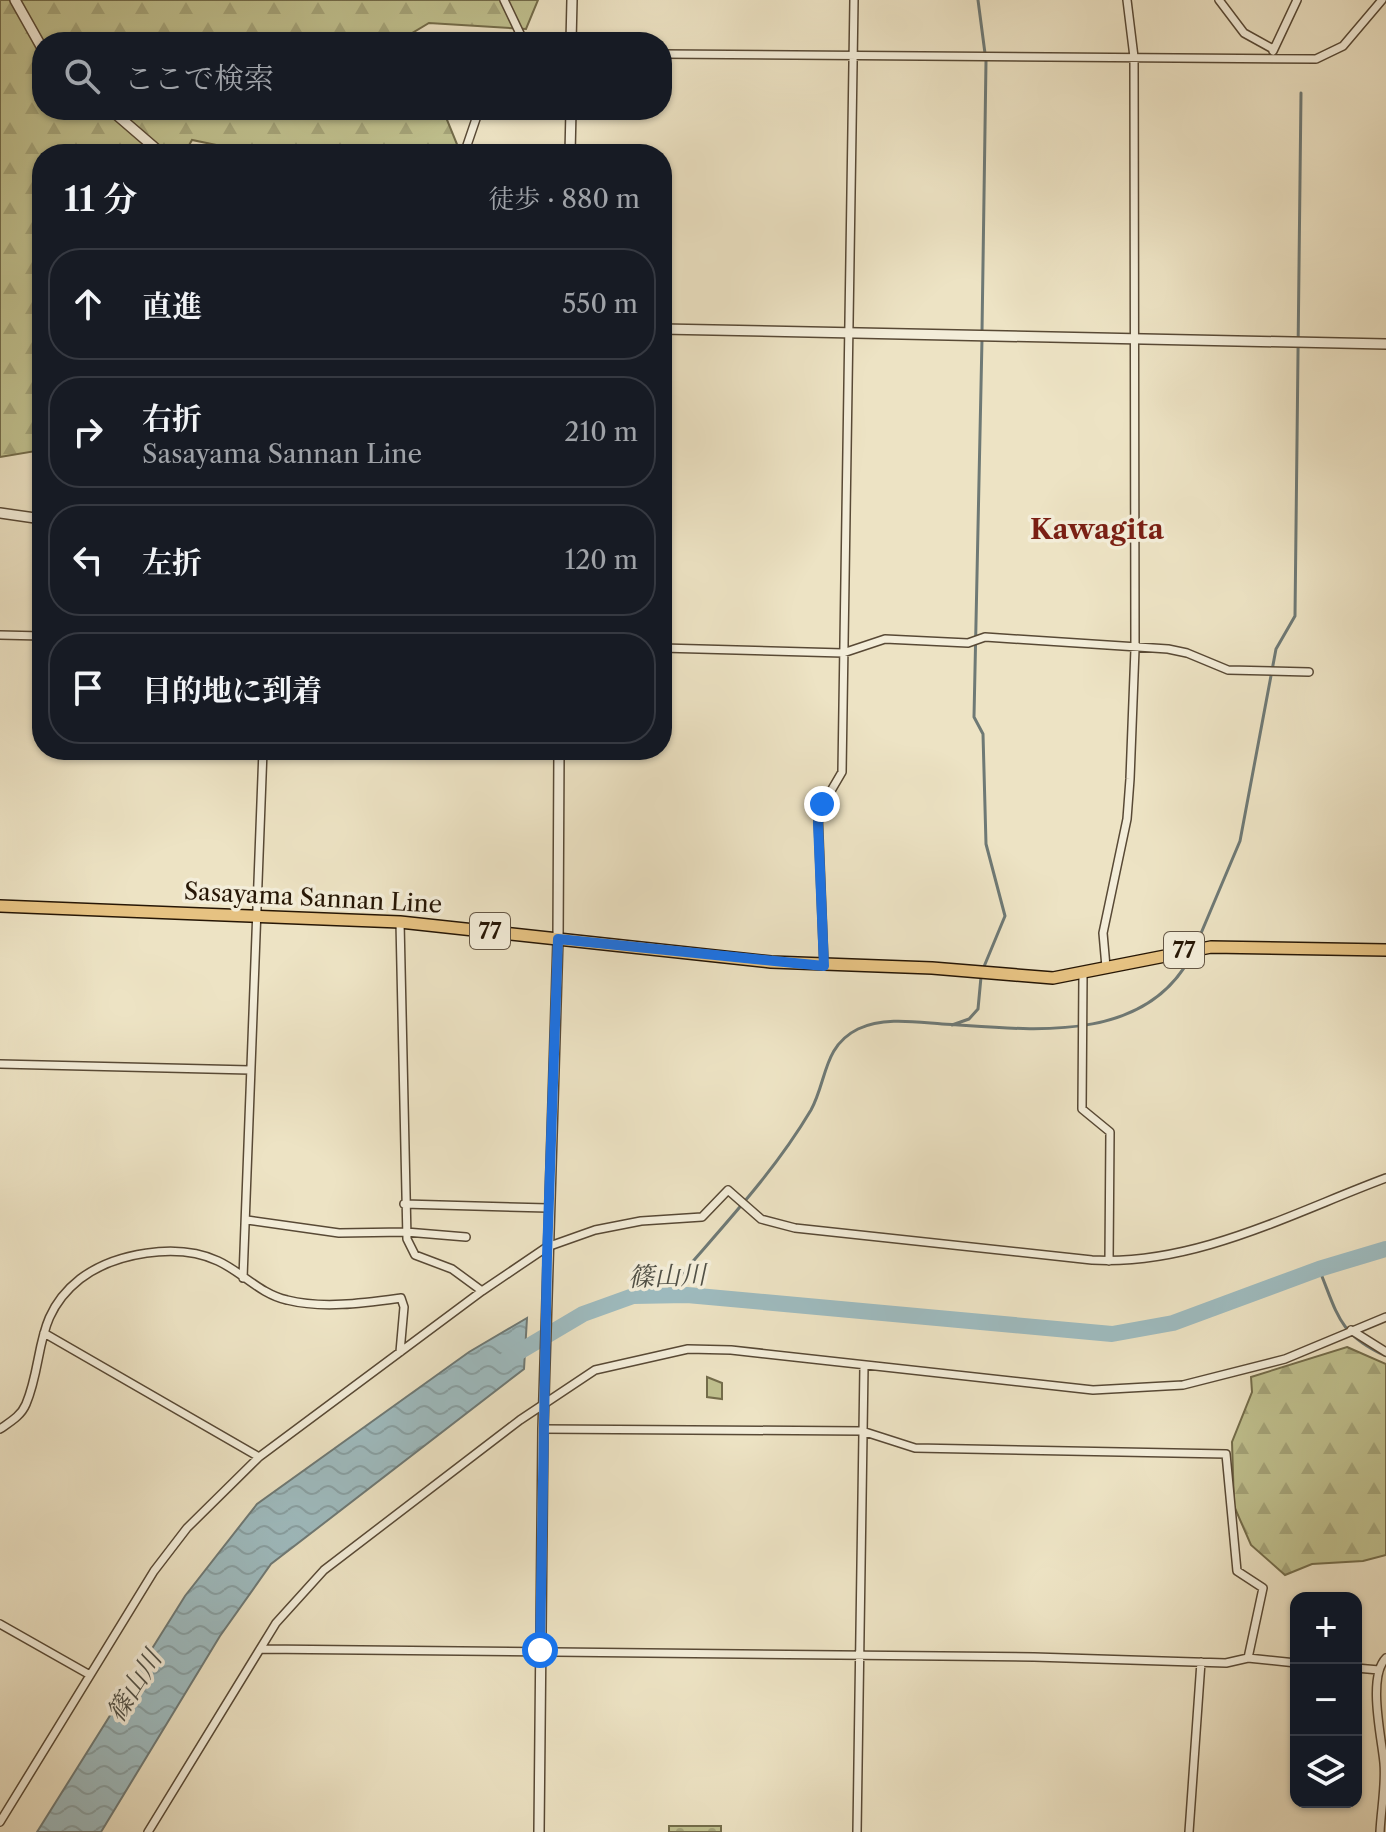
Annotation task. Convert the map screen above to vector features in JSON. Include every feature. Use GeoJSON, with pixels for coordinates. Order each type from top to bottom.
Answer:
{"type":"FeatureCollection","features":[{"type":"Feature","properties":{"kind":"main road","name":"Sasayama Sannan Line"},"geometry":{"type":"LineString","coordinates":[[0,906],[400,922],[824,966],[1053,978],[1083,975],[1106,967],[1211,947],[1386,950]]}},
{"type":"Feature","properties":{"kind":"street"},"geometry":{"type":"LineString","coordinates":[[15,0],[33,32]]}},
{"type":"Feature","properties":{"kind":"street"},"geometry":{"type":"LineString","coordinates":[[504,0],[519,32]]}},
{"type":"Feature","properties":{"kind":"street"},"geometry":{"type":"LineString","coordinates":[[571,32],[572,0]]}},
{"type":"Feature","properties":{"kind":"street"},"geometry":{"type":"LineString","coordinates":[[824,966],[818,823],[822,804],[842,772],[854,0]]}},
{"type":"Feature","properties":{"kind":"street"},"geometry":{"type":"LineString","coordinates":[[1106,967],[1103,933],[1127,819],[1135,649],[1134,57],[1127,0]]}},
{"type":"Feature","properties":{"kind":"street"},"geometry":{"type":"LineString","coordinates":[[1219,0],[1244,33],[1273,53]]}},
{"type":"Feature","properties":{"kind":"street"},"geometry":{"type":"LineString","coordinates":[[1273,53],[1297,0]]}},
{"type":"Feature","properties":{"kind":"street"},"geometry":{"type":"LineString","coordinates":[[672,54],[1134,57],[1273,53],[1316,59],[1343,46],[1382,0]]}},
{"type":"Feature","properties":{"kind":"street"},"geometry":{"type":"LineString","coordinates":[[123,120],[150,144]]}},
{"type":"Feature","properties":{"kind":"street"},"geometry":{"type":"LineString","coordinates":[[467,144],[476,120]]}},
{"type":"Feature","properties":{"kind":"street"},"geometry":{"type":"LineString","coordinates":[[570,144],[571,120]]}},
{"type":"Feature","properties":{"kind":"street"},"geometry":{"type":"LineString","coordinates":[[672,329],[1386,344]]}},
{"type":"Feature","properties":{"kind":"street"},"geometry":{"type":"LineString","coordinates":[[0,513],[32,518]]}},
{"type":"Feature","properties":{"kind":"street"},"geometry":{"type":"LineString","coordinates":[[0,635],[32,636]]}},
{"type":"Feature","properties":{"kind":"street"},"geometry":{"type":"LineString","coordinates":[[672,648],[843,653],[885,639],[968,643],[985,637],[1187,653],[1228,670],[1309,672]]}},
{"type":"Feature","properties":{"kind":"street"},"geometry":{"type":"LineString","coordinates":[[243,1278],[263,760]]}},
{"type":"Feature","properties":{"kind":"street"},"geometry":{"type":"LineString","coordinates":[[539,1832],[543,1429],[558,939],[559,760]]}},
{"type":"Feature","properties":{"kind":"street"},"geometry":{"type":"LineString","coordinates":[[400,922],[406,1232],[415,1255],[452,1269],[482,1291]]}},
{"type":"Feature","properties":{"kind":"street"},"geometry":{"type":"LineString","coordinates":[[1083,975],[1082,1109],[1110,1132],[1109,1261]]}},
{"type":"Feature","properties":{"kind":"street"},"geometry":{"type":"LineString","coordinates":[[0,1064],[250,1070]]}},
{"type":"Feature","properties":{"kind":"street"},"geometry":{"type":"LineString","coordinates":[[0,1822],[154,1571],[187,1528],[259,1457],[482,1291],[547,1252],[625,1224],[702,1217],[728,1190],[756,1215],[772,1224],[1109,1261],[1135,1261],[1193,1251],[1386,1178]]}},
{"type":"Feature","properties":{"kind":"street"},"geometry":{"type":"LineString","coordinates":[[404,1204],[548,1208]]}},
{"type":"Feature","properties":{"kind":"street"},"geometry":{"type":"LineString","coordinates":[[247,1220],[339,1233],[406,1232],[466,1237]]}},
{"type":"Feature","properties":{"kind":"street"},"geometry":{"type":"LineString","coordinates":[[0,1429],[19,1416],[26,1404],[51,1314],[73,1285],[101,1263],[115,1259],[167,1252],[217,1260],[243,1278],[286,1300],[354,1305],[401,1298],[404,1307],[400,1352]]}},
{"type":"Feature","properties":{"kind":"street"},"geometry":{"type":"LineString","coordinates":[[148,1832],[276,1623],[324,1570],[544,1401],[595,1370],[688,1349],[731,1350],[1093,1390],[1183,1385],[1285,1359],[1386,1317]]}},
{"type":"Feature","properties":{"kind":"street"},"geometry":{"type":"LineString","coordinates":[[1351,1330],[1386,1352]]}},
{"type":"Feature","properties":{"kind":"street"},"geometry":{"type":"LineString","coordinates":[[44,1333],[259,1457]]}},
{"type":"Feature","properties":{"kind":"street"},"geometry":{"type":"LineString","coordinates":[[857,1832],[864,1366]]}},
{"type":"Feature","properties":{"kind":"street"},"geometry":{"type":"LineString","coordinates":[[543,1429],[862,1431],[915,1448],[1226,1454],[1237,1571],[1263,1588],[1248,1658]]}},
{"type":"Feature","properties":{"kind":"street"},"geometry":{"type":"LineString","coordinates":[[0,1624],[90,1675]]}},
{"type":"Feature","properties":{"kind":"street"},"geometry":{"type":"LineString","coordinates":[[261,1649],[540,1650],[1226,1663],[1248,1658],[1290,1662]]}},
{"type":"Feature","properties":{"kind":"street"},"geometry":{"type":"LineString","coordinates":[[1380,1832],[1384,1763],[1377,1732],[1379,1670],[1386,1658]]}},
{"type":"Feature","properties":{"kind":"street"},"geometry":{"type":"LineString","coordinates":[[1189,1832],[1201,1662]]}},
{"type":"Feature","properties":{"kind":"street"},"geometry":{"type":"LineString","coordinates":[[1362,1669],[1379,1670]]}},
{"type":"Feature","properties":{"kind":"green space"},"geometry":{"type":"Polygon","coordinates":[[[0,0],[538,0],[526,29],[429,23],[414,32],[32,32],[32,120],[447,120],[457,144],[211,144],[192,140],[190,144],[32,144],[32,452],[0,457],[0,0]]]}},
{"type":"Feature","properties":{"kind":"green space"},"geometry":{"type":"Polygon","coordinates":[[[1347,1347],[1386,1364],[1386,1555],[1363,1561],[1312,1564],[1285,1575],[1251,1545],[1234,1506],[1232,1442],[1252,1392],[1251,1377],[1347,1347]]]}},
{"type":"Feature","properties":{"kind":"green space"},"geometry":{"type":"Polygon","coordinates":[[[707,1377],[722,1383],[722,1399],[707,1397],[707,1377]]]}},
{"type":"Feature","properties":{"kind":"green space"},"geometry":{"type":"Polygon","coordinates":[[[669,1826],[721,1826],[721,1832],[669,1832],[669,1826]]]}},
{"type":"Feature","properties":{"kind":"water"},"geometry":{"type":"Polygon","coordinates":[[[527,1318],[524,1369],[271,1564],[220,1636],[101,1832],[37,1832],[185,1596],[257,1504],[469,1352],[527,1318]]]}},
{"type":"Feature","properties":{"kind":"waterway"},"geometry":{"type":"LineString","coordinates":[[978,0],[986,61],[982,332]]}},
{"type":"Feature","properties":{"kind":"waterway"},"geometry":{"type":"LineString","coordinates":[[1199,938],[1240,841],[1276,649],[1295,616],[1301,93]]}},
{"type":"Feature","properties":{"kind":"waterway"},"geometry":{"type":"LineString","coordinates":[[982,339],[974,717],[983,734],[986,844],[1005,916],[983,969]]}},
{"type":"Feature","properties":{"kind":"waterway"},"geometry":{"type":"LineString","coordinates":[[664,1295],[760,1183],[795,1135],[811,1110],[832,1054],[847,1036],[868,1025],[889,1022],[1046,1029],[1113,1019],[1143,1006],[1169,986],[1190,958]]}},
{"type":"Feature","properties":{"kind":"waterway"},"geometry":{"type":"LineString","coordinates":[[952,1025],[969,1019],[978,1009],[981,977]]}},
{"type":"Feature","properties":{"kind":"waterway","name":"篠山川"},"geometry":{"type":"LineString","coordinates":[[507,1359],[583,1314],[633,1296],[687,1295],[1112,1334],[1173,1323],[1319,1269],[1386,1249]]}},
{"type":"Feature","properties":{"kind":"waterway"},"geometry":{"type":"LineString","coordinates":[[1319,1269],[1342,1322],[1358,1340],[1386,1356]]}},
{"type":"Feature","properties":{"kind":"district","name":"Kawagita"},"geometry":{"type":"Point","coordinates":[1097,529]}},
{"type":"Feature","properties":{"kind":"route"},"geometry":{"type":"LineString","coordinates":[[540,1650],[547,1256],[558,939],[824,966],[818,823],[822,804]]}}]}
